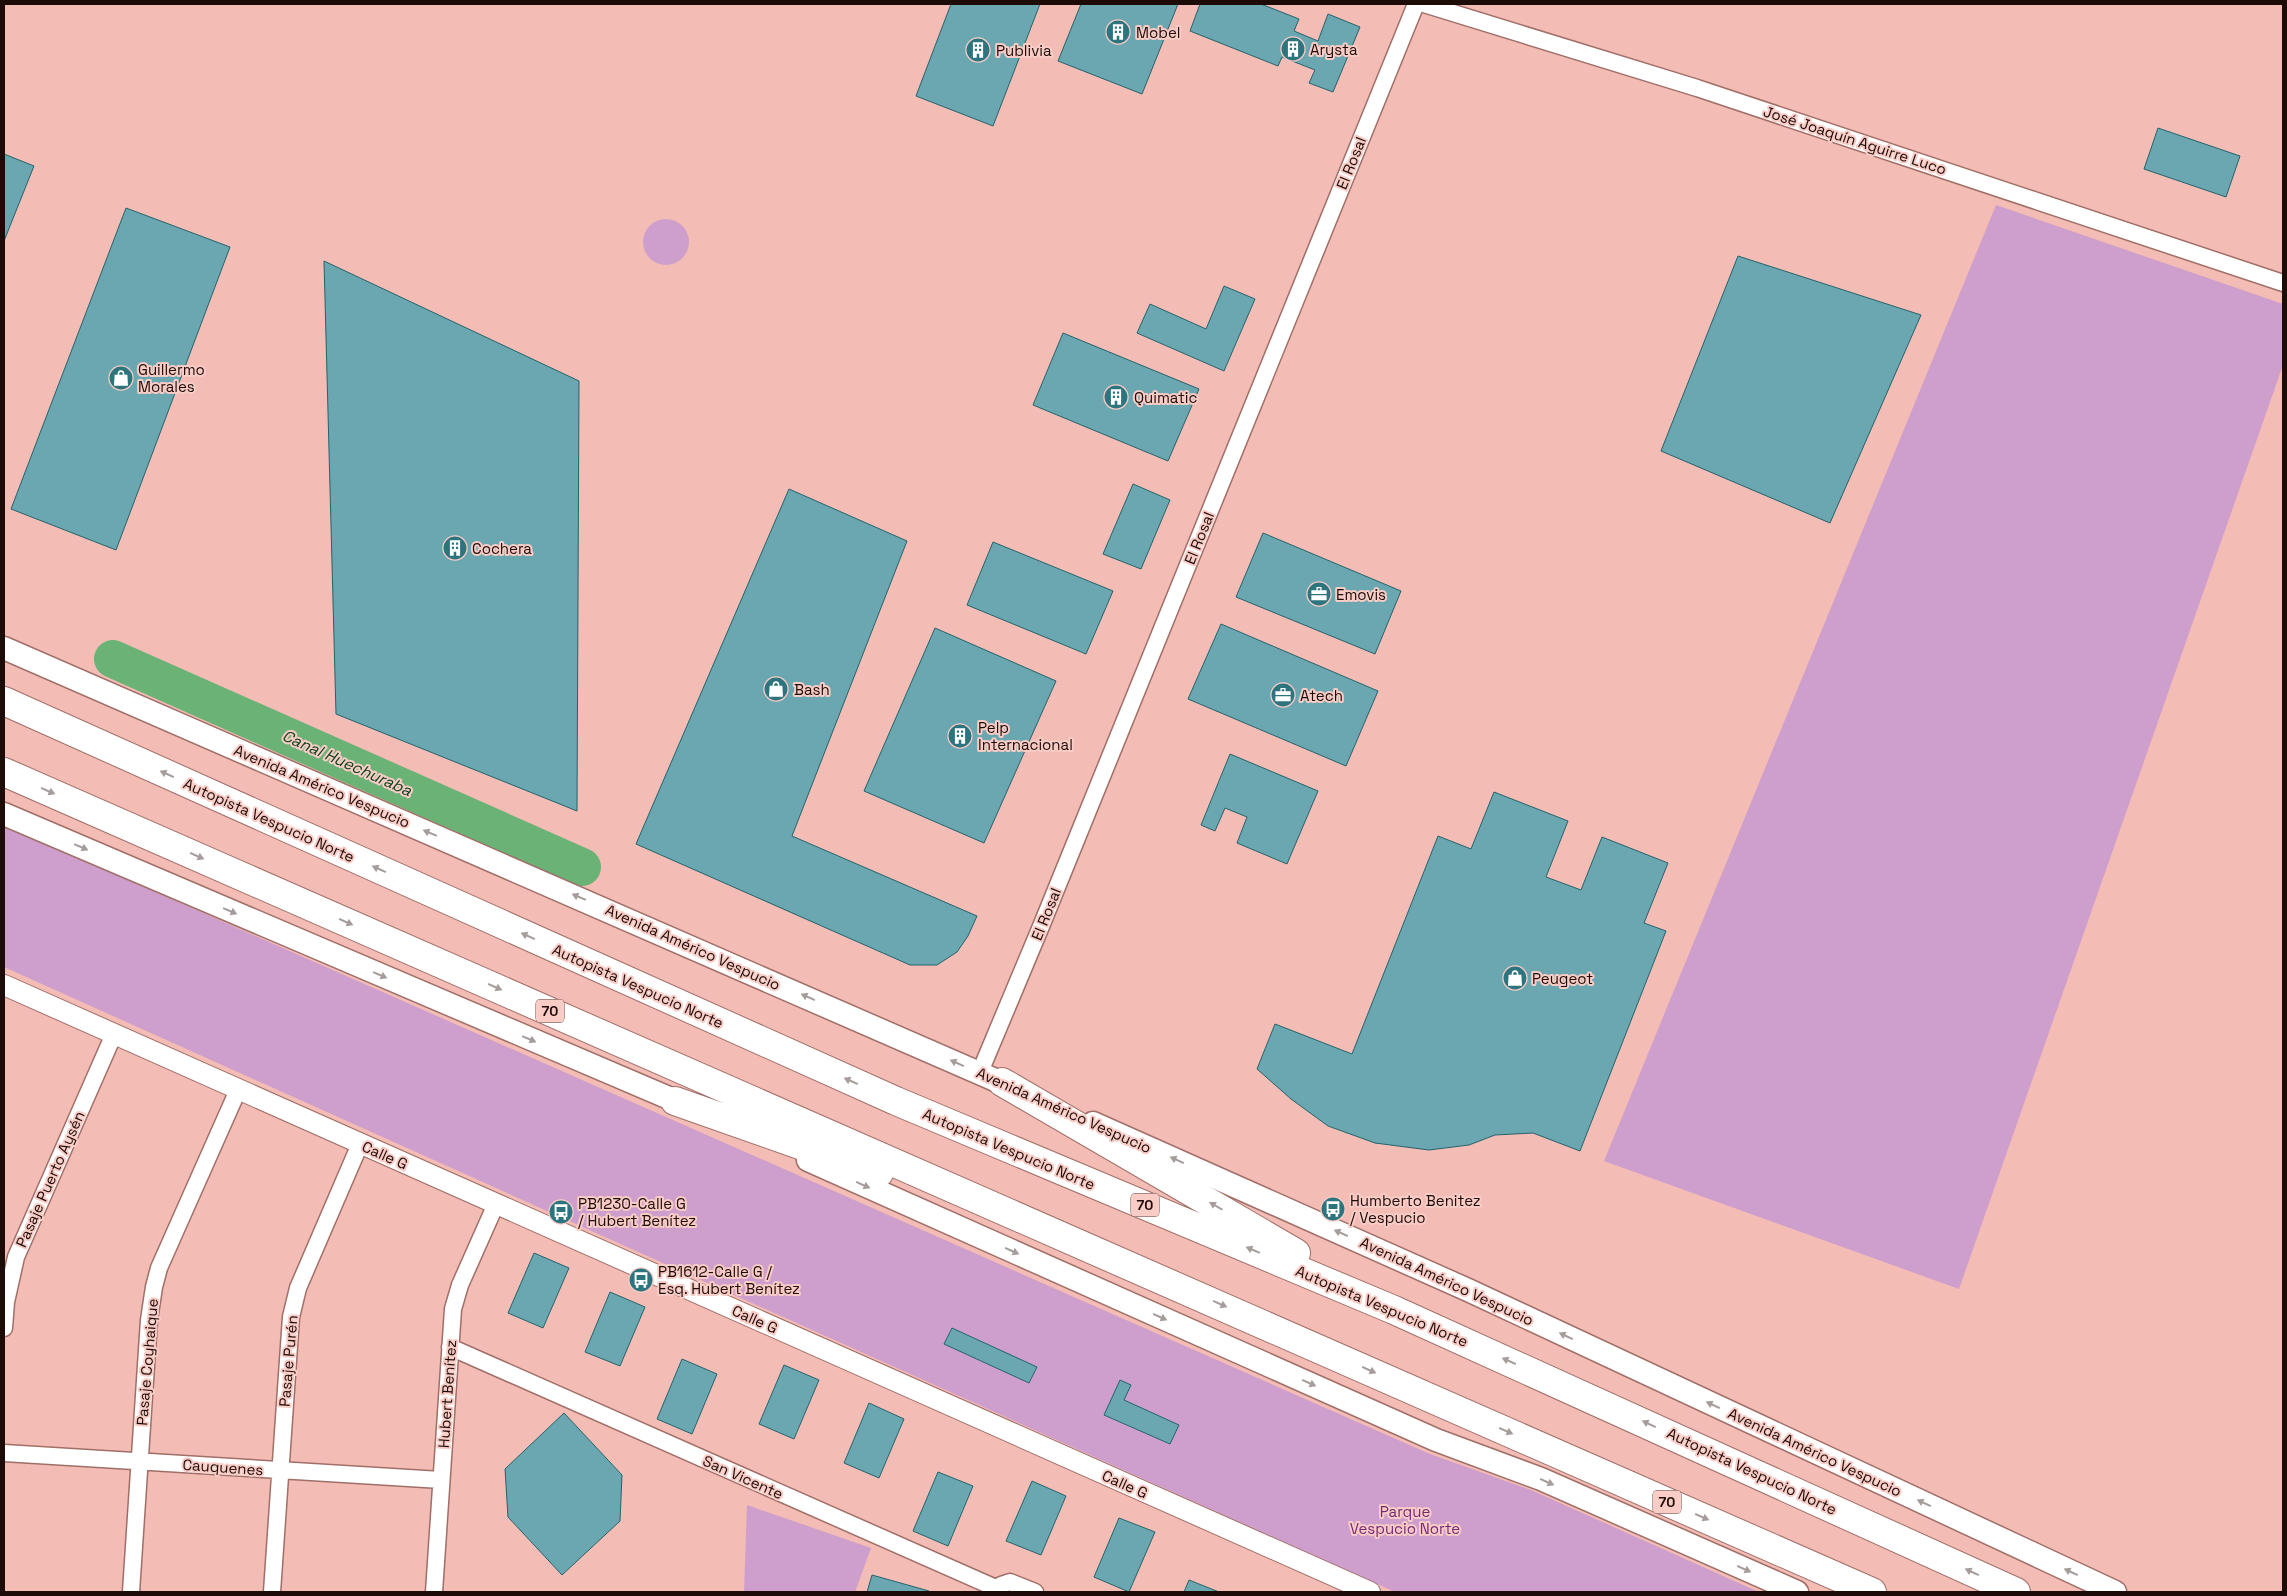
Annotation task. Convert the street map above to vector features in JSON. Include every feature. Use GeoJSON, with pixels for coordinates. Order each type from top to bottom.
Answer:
{"type":"FeatureCollection","features":[{"type":"Feature","properties":{"kind":"highway","name":"Autopista Vespucio Norte"},"geometry":{"type":"LineString","coordinates":[[4,701],[896,1101],[1394,1310],[2016,1592]]}},
{"type":"Feature","properties":{"kind":"highway","name":"70"},"geometry":{"type":"LineString","coordinates":[[4,772],[1872,1592]]}},
{"type":"Feature","properties":{"kind":"highway"},"geometry":{"type":"LineString","coordinates":[[991,1077],[1394,1310]]}},
{"type":"Feature","properties":{"kind":"highway"},"geometry":{"type":"LineString","coordinates":[[675,1101],[1096,1250]]}},
{"type":"Feature","properties":{"kind":"main road","name":"Avenida Américo Vespucio"},"geometry":{"type":"LineString","coordinates":[[4,648],[991,1077],[1460,1286],[2115,1592]]}},
{"type":"Feature","properties":{"kind":"main road"},"geometry":{"type":"LineString","coordinates":[[4,814],[675,1101],[1436,1440],[1541,1479],[1797,1592]]}},
{"type":"Feature","properties":{"kind":"street","name":"El Rosal"},"geometry":{"type":"LineString","coordinates":[[991,1077],[1042,924],[1416,4]]}},
{"type":"Feature","properties":{"kind":"street","name":"José Joaquín Aguirre Luco"},"geometry":{"type":"LineString","coordinates":[[1424,4],[1706,91],[2283,283]]}},
{"type":"Feature","properties":{"kind":"street","name":"Calle G"},"geometry":{"type":"LineString","coordinates":[[4,985],[1370,1592]]}},
{"type":"Feature","properties":{"kind":"street","name":"Pasaje Puerto Aysén"},"geometry":{"type":"LineString","coordinates":[[4,1328],[6,1302],[16,1257],[114,1034]]}},
{"type":"Feature","properties":{"kind":"street","name":"Pasaje Coyhaique"},"geometry":{"type":"LineString","coordinates":[[131,1592],[149,1320],[154,1287],[159,1268],[238,1090]]}},
{"type":"Feature","properties":{"kind":"street","name":"Pasaje Purén"},"geometry":{"type":"LineString","coordinates":[[272,1592],[289,1332],[294,1303],[304,1273],[360,1144]]}},
{"type":"Feature","properties":{"kind":"street","name":"Hubert Benítez"},"geometry":{"type":"LineString","coordinates":[[434,1592],[450,1347],[455,1299],[496,1204]]}},
{"type":"Feature","properties":{"kind":"street","name":"San Vicente"},"geometry":{"type":"LineString","coordinates":[[450,1347],[998,1591],[1005,1583],[1010,1582],[1035,1592]]}},
{"type":"Feature","properties":{"kind":"street","name":"Cauquenes"},"geometry":{"type":"LineString","coordinates":[[4,1453],[441,1480]]}},
{"type":"Feature","properties":{"kind":"green space"},"geometry":{"type":"Polygon","coordinates":[[[1996,205],[2283,304],[2283,365],[1959,1289],[1604,1161],[1996,205]]]}},
{"type":"Feature","properties":{"kind":"green space"},"geometry":{"type":"Polygon","coordinates":[[[666,219],[679,223],[685,229],[689,242],[685,255],[679,261],[666,265],[653,261],[647,255],[643,242],[647,229],[653,223],[666,219]]]}},
{"type":"Feature","properties":{"kind":"green space","name":"Parque Vespucio Norte"},"geometry":{"type":"Polygon","coordinates":[[[4,825],[1430,1454],[1531,1490],[1759,1592],[1395,1592],[4,967],[4,825]]]}},
{"type":"Feature","properties":{"kind":"green space"},"geometry":{"type":"Polygon","coordinates":[[[747,1505],[871,1548],[855,1592],[744,1592],[747,1505]]]}},
{"type":"Feature","properties":{"kind":"building","name":"Publivia"},"geometry":{"type":"Polygon","coordinates":[[[951,4],[1040,4],[993,126],[916,96],[951,4]]]}},
{"type":"Feature","properties":{"kind":"building","name":"Mobel"},"geometry":{"type":"Polygon","coordinates":[[[1081,4],[1178,4],[1142,94],[1058,61],[1081,4]]]}},
{"type":"Feature","properties":{"kind":"building","name":"Arysta"},"geometry":{"type":"Polygon","coordinates":[[[1200,4],[1261,4],[1299,19],[1294,31],[1318,41],[1328,14],[1360,27],[1333,92],[1309,83],[1315,70],[1282,57],[1278,66],[1190,31],[1200,4]]]}},
{"type":"Feature","properties":{"kind":"building"},"geometry":{"type":"Polygon","coordinates":[[[2158,128],[2240,156],[2226,197],[2144,169],[2158,128]]]}},
{"type":"Feature","properties":{"kind":"building"},"geometry":{"type":"Polygon","coordinates":[[[4,154],[34,166],[4,241],[4,154]]]}},
{"type":"Feature","properties":{"kind":"building","name":"Guillermo Morales"},"geometry":{"type":"Polygon","coordinates":[[[126,208],[230,247],[116,550],[11,509],[126,208]]]}},
{"type":"Feature","properties":{"kind":"building"},"geometry":{"type":"Polygon","coordinates":[[[1738,256],[1921,315],[1830,523],[1661,451],[1738,256]]]}},
{"type":"Feature","properties":{"kind":"building","name":"Cochera"},"geometry":{"type":"Polygon","coordinates":[[[324,261],[579,381],[577,811],[336,714],[324,261]]]}},
{"type":"Feature","properties":{"kind":"building"},"geometry":{"type":"Polygon","coordinates":[[[1224,286],[1255,299],[1224,371],[1137,333],[1150,304],[1206,329],[1224,286]]]}},
{"type":"Feature","properties":{"kind":"building","name":"Quimatic"},"geometry":{"type":"Polygon","coordinates":[[[1063,333],[1199,389],[1168,461],[1033,405],[1063,333]]]}},
{"type":"Feature","properties":{"kind":"building"},"geometry":{"type":"Polygon","coordinates":[[[1133,484],[1170,500],[1141,569],[1103,554],[1133,484]]]}},
{"type":"Feature","properties":{"kind":"building","name":"Bash"},"geometry":{"type":"Polygon","coordinates":[[[789,489],[907,541],[792,836],[977,916],[968,936],[957,952],[937,965],[910,965],[636,844],[789,489]]]}},
{"type":"Feature","properties":{"kind":"building","name":"Emovis"},"geometry":{"type":"Polygon","coordinates":[[[1263,533],[1401,591],[1375,654],[1236,597],[1263,533]]]}},
{"type":"Feature","properties":{"kind":"building"},"geometry":{"type":"Polygon","coordinates":[[[993,542],[1113,591],[1086,654],[967,605],[993,542]]]}},
{"type":"Feature","properties":{"kind":"building","name":"Atech"},"geometry":{"type":"Polygon","coordinates":[[[1221,624],[1378,691],[1346,766],[1188,699],[1221,624]]]}},
{"type":"Feature","properties":{"kind":"building","name":"Pelp Internacional"},"geometry":{"type":"Polygon","coordinates":[[[935,628],[1056,681],[984,843],[864,791],[935,628]]]}},
{"type":"Feature","properties":{"kind":"building"},"geometry":{"type":"Polygon","coordinates":[[[1230,754],[1318,791],[1287,864],[1237,843],[1247,817],[1225,808],[1215,831],[1201,825],[1230,754]]]}},
{"type":"Feature","properties":{"kind":"building","name":"Peugeot"},"geometry":{"type":"Polygon","coordinates":[[[1494,792],[1568,821],[1546,877],[1581,890],[1602,837],[1668,863],[1644,923],[1666,931],[1580,1151],[1533,1133],[1495,1135],[1469,1145],[1429,1150],[1375,1143],[1328,1126],[1291,1099],[1257,1069],[1275,1024],[1352,1054],[1438,836],[1471,849],[1494,792]]]}},
{"type":"Feature","properties":{"kind":"building"},"geometry":{"type":"Polygon","coordinates":[[[534,1253],[569,1268],[543,1328],[508,1313],[534,1253]]]}},
{"type":"Feature","properties":{"kind":"building"},"geometry":{"type":"Polygon","coordinates":[[[610,1292],[645,1307],[620,1366],[585,1352],[610,1292]]]}},
{"type":"Feature","properties":{"kind":"building"},"geometry":{"type":"Polygon","coordinates":[[[952,1328],[1037,1367],[1029,1383],[944,1344],[952,1328]]]}},
{"type":"Feature","properties":{"kind":"building"},"geometry":{"type":"Polygon","coordinates":[[[682,1359],[717,1374],[692,1434],[657,1419],[682,1359]]]}},
{"type":"Feature","properties":{"kind":"building"},"geometry":{"type":"Polygon","coordinates":[[[784,1365],[819,1380],[794,1439],[759,1424],[784,1365]]]}},
{"type":"Feature","properties":{"kind":"building"},"geometry":{"type":"Polygon","coordinates":[[[1120,1380],[1131,1385],[1124,1400],[1179,1425],[1170,1444],[1104,1415],[1120,1380]]]}},
{"type":"Feature","properties":{"kind":"building"},"geometry":{"type":"Polygon","coordinates":[[[869,1403],[904,1419],[879,1478],[844,1463],[869,1403]]]}},
{"type":"Feature","properties":{"kind":"building"},"geometry":{"type":"Polygon","coordinates":[[[564,1413],[622,1475],[620,1521],[562,1575],[508,1517],[505,1469],[564,1413]]]}},
{"type":"Feature","properties":{"kind":"building"},"geometry":{"type":"Polygon","coordinates":[[[938,1472],[973,1486],[948,1546],[913,1531],[938,1472]]]}},
{"type":"Feature","properties":{"kind":"building"},"geometry":{"type":"Polygon","coordinates":[[[1032,1481],[1066,1496],[1041,1555],[1006,1541],[1032,1481]]]}},
{"type":"Feature","properties":{"kind":"building"},"geometry":{"type":"Polygon","coordinates":[[[1119,1518],[1155,1532],[1129,1592],[1094,1577],[1119,1518]]]}},
{"type":"Feature","properties":{"kind":"building"},"geometry":{"type":"Polygon","coordinates":[[[872,1575],[929,1591],[929,1592],[867,1592],[872,1575]]]}},
{"type":"Feature","properties":{"kind":"building"},"geometry":{"type":"Polygon","coordinates":[[[1189,1580],[1219,1592],[1184,1592],[1189,1580]]]}},
{"type":"Feature","properties":{"kind":"waterway","name":"Canal Huechuraba"},"geometry":{"type":"LineString","coordinates":[[113,659],[582,867]]}},
{"type":"Feature","properties":{"kind":"place","name":"Mobel"},"geometry":{"type":"Point","coordinates":[1118,32]}},
{"type":"Feature","properties":{"kind":"place","name":"Arysta"},"geometry":{"type":"Point","coordinates":[1293,49]}},
{"type":"Feature","properties":{"kind":"place","name":"Publivia"},"geometry":{"type":"Point","coordinates":[978,50]}},
{"type":"Feature","properties":{"kind":"place","name":"Guillermo Morales"},"geometry":{"type":"Point","coordinates":[121,378]}},
{"type":"Feature","properties":{"kind":"place","name":"Quimatic"},"geometry":{"type":"Point","coordinates":[1116,397]}},
{"type":"Feature","properties":{"kind":"place","name":"Cochera"},"geometry":{"type":"Point","coordinates":[455,548]}},
{"type":"Feature","properties":{"kind":"place","name":"Emovis"},"geometry":{"type":"Point","coordinates":[1319,594]}},
{"type":"Feature","properties":{"kind":"place","name":"Bash"},"geometry":{"type":"Point","coordinates":[776,689]}},
{"type":"Feature","properties":{"kind":"place","name":"Atech"},"geometry":{"type":"Point","coordinates":[1283,695]}},
{"type":"Feature","properties":{"kind":"place","name":"Pelp Internacional"},"geometry":{"type":"Point","coordinates":[960,736]}},
{"type":"Feature","properties":{"kind":"place","name":"Peugeot"},"geometry":{"type":"Point","coordinates":[1515,978]}},
{"type":"Feature","properties":{"kind":"place","name":"Humberto Benitez / Vespucio"},"geometry":{"type":"Point","coordinates":[1333,1209]}},
{"type":"Feature","properties":{"kind":"place","name":"PB1230-Calle G / Hubert Benítez"},"geometry":{"type":"Point","coordinates":[561,1212]}},
{"type":"Feature","properties":{"kind":"place","name":"PB1612-Calle G / Esq. Hubert Benítez"},"geometry":{"type":"Point","coordinates":[641,1280]}}]}
